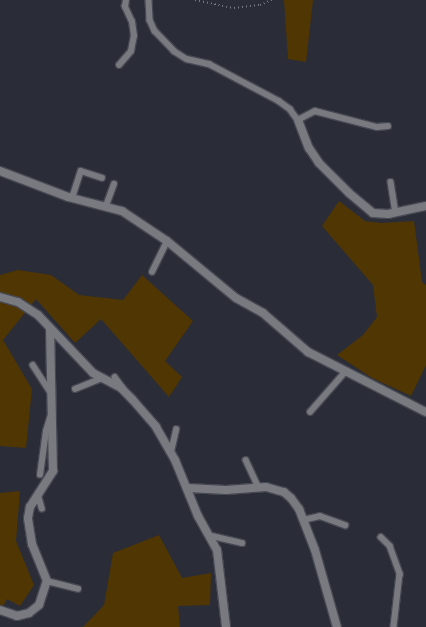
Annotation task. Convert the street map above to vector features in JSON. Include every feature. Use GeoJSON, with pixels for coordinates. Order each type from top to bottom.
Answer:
{"type":"FeatureCollection","features":[{"type":"Feature","properties":{"kind":"street"},"geometry":{"type":"LineString","coordinates":[[298,120],[309,148],[349,193],[373,213],[396,212],[426,206]]}},
{"type":"Feature","properties":{"kind":"street"},"geometry":{"type":"LineString","coordinates":[[0,171],[72,198],[122,211],[168,241],[236,298],[263,313],[308,352],[426,412]]}},
{"type":"Feature","properties":{"kind":"street"},"geometry":{"type":"LineString","coordinates":[[0,297],[28,307],[100,379],[121,388],[156,427],[171,452],[188,488],[198,516],[212,536],[218,556],[226,627]]}},
{"type":"Feature","properties":{"kind":"street"},"geometry":{"type":"LineString","coordinates":[[0,610],[17,616],[29,613],[39,605],[47,581],[28,530],[30,507],[53,471],[53,395],[50,330]]}},
{"type":"Feature","properties":{"kind":"street"},"geometry":{"type":"LineString","coordinates":[[188,488],[226,490],[259,488],[284,492],[299,509],[330,600],[334,625]]}},
{"type":"Feature","properties":{"kind":"lane"},"geometry":{"type":"LineString","coordinates":[[119,65],[131,51],[134,36],[132,22],[125,7],[126,0]]}},
{"type":"Feature","properties":{"kind":"lane"},"geometry":{"type":"LineString","coordinates":[[149,0],[150,20],[155,30],[174,51],[187,59],[209,64],[279,101],[290,109],[298,120],[315,111],[377,127],[388,126]]}},
{"type":"Feature","properties":{"kind":"lane"},"geometry":{"type":"LineString","coordinates":[[72,198],[81,171],[102,178]]}},
{"type":"Feature","properties":{"kind":"lane"},"geometry":{"type":"LineString","coordinates":[[391,182],[396,212]]}},
{"type":"Feature","properties":{"kind":"lane"},"geometry":{"type":"LineString","coordinates":[[106,206],[114,184]]}},
{"type":"Feature","properties":{"kind":"lane"},"geometry":{"type":"LineString","coordinates":[[152,272],[168,241]]}},
{"type":"Feature","properties":{"kind":"lane"},"geometry":{"type":"LineString","coordinates":[[33,364],[53,395]]}},
{"type":"Feature","properties":{"kind":"lane"},"geometry":{"type":"LineString","coordinates":[[310,412],[345,372]]}},
{"type":"Feature","properties":{"kind":"lane"},"geometry":{"type":"LineString","coordinates":[[115,377],[132,399]]}},
{"type":"Feature","properties":{"kind":"lane"},"geometry":{"type":"LineString","coordinates":[[75,389],[100,379]]}},
{"type":"Feature","properties":{"kind":"lane"},"geometry":{"type":"LineString","coordinates":[[40,475],[46,431],[53,412]]}},
{"type":"Feature","properties":{"kind":"lane"},"geometry":{"type":"LineString","coordinates":[[171,452],[176,430]]}},
{"type":"Feature","properties":{"kind":"lane"},"geometry":{"type":"LineString","coordinates":[[246,460],[259,488]]}},
{"type":"Feature","properties":{"kind":"lane"},"geometry":{"type":"LineString","coordinates":[[38,494],[42,508]]}},
{"type":"Feature","properties":{"kind":"lane"},"geometry":{"type":"LineString","coordinates":[[303,520],[320,516],[345,525]]}},
{"type":"Feature","properties":{"kind":"lane"},"geometry":{"type":"LineString","coordinates":[[212,536],[242,543]]}},
{"type":"Feature","properties":{"kind":"lane"},"geometry":{"type":"LineString","coordinates":[[381,537],[390,546],[400,574],[394,627]]}},
{"type":"Feature","properties":{"kind":"lane"},"geometry":{"type":"LineString","coordinates":[[47,581],[78,590]]}},
{"type":"Feature","properties":{"kind":"path"},"geometry":{"type":"LineString","coordinates":[[195,0],[234,8],[260,5],[272,0]]}},
{"type":"Feature","properties":{"kind":"shaded area"},"geometry":{"type":"Polygon","coordinates":[[[284,0],[313,0],[306,62],[288,59],[284,0]]]}},
{"type":"Feature","properties":{"kind":"shaded area"},"geometry":{"type":"Polygon","coordinates":[[[339,201],[365,221],[381,223],[414,221],[422,282],[426,285],[426,365],[411,396],[372,378],[337,355],[363,335],[377,317],[373,285],[322,226],[339,201]]]}},
{"type":"Feature","properties":{"kind":"shaded area"},"geometry":{"type":"Polygon","coordinates":[[[18,270],[51,275],[79,295],[123,300],[142,275],[193,321],[165,361],[182,377],[169,397],[101,319],[75,343],[36,299],[3,340],[32,389],[26,448],[0,446],[0,275],[18,270]]]}},
{"type":"Feature","properties":{"kind":"shaded area"},"geometry":{"type":"Polygon","coordinates":[[[20,491],[16,541],[34,585],[20,606],[7,599],[0,612],[0,493],[20,491]]]}},
{"type":"Feature","properties":{"kind":"shaded area"},"geometry":{"type":"Polygon","coordinates":[[[159,535],[182,578],[211,573],[210,605],[178,606],[180,627],[83,627],[104,605],[113,553],[159,535]]]}}]}
